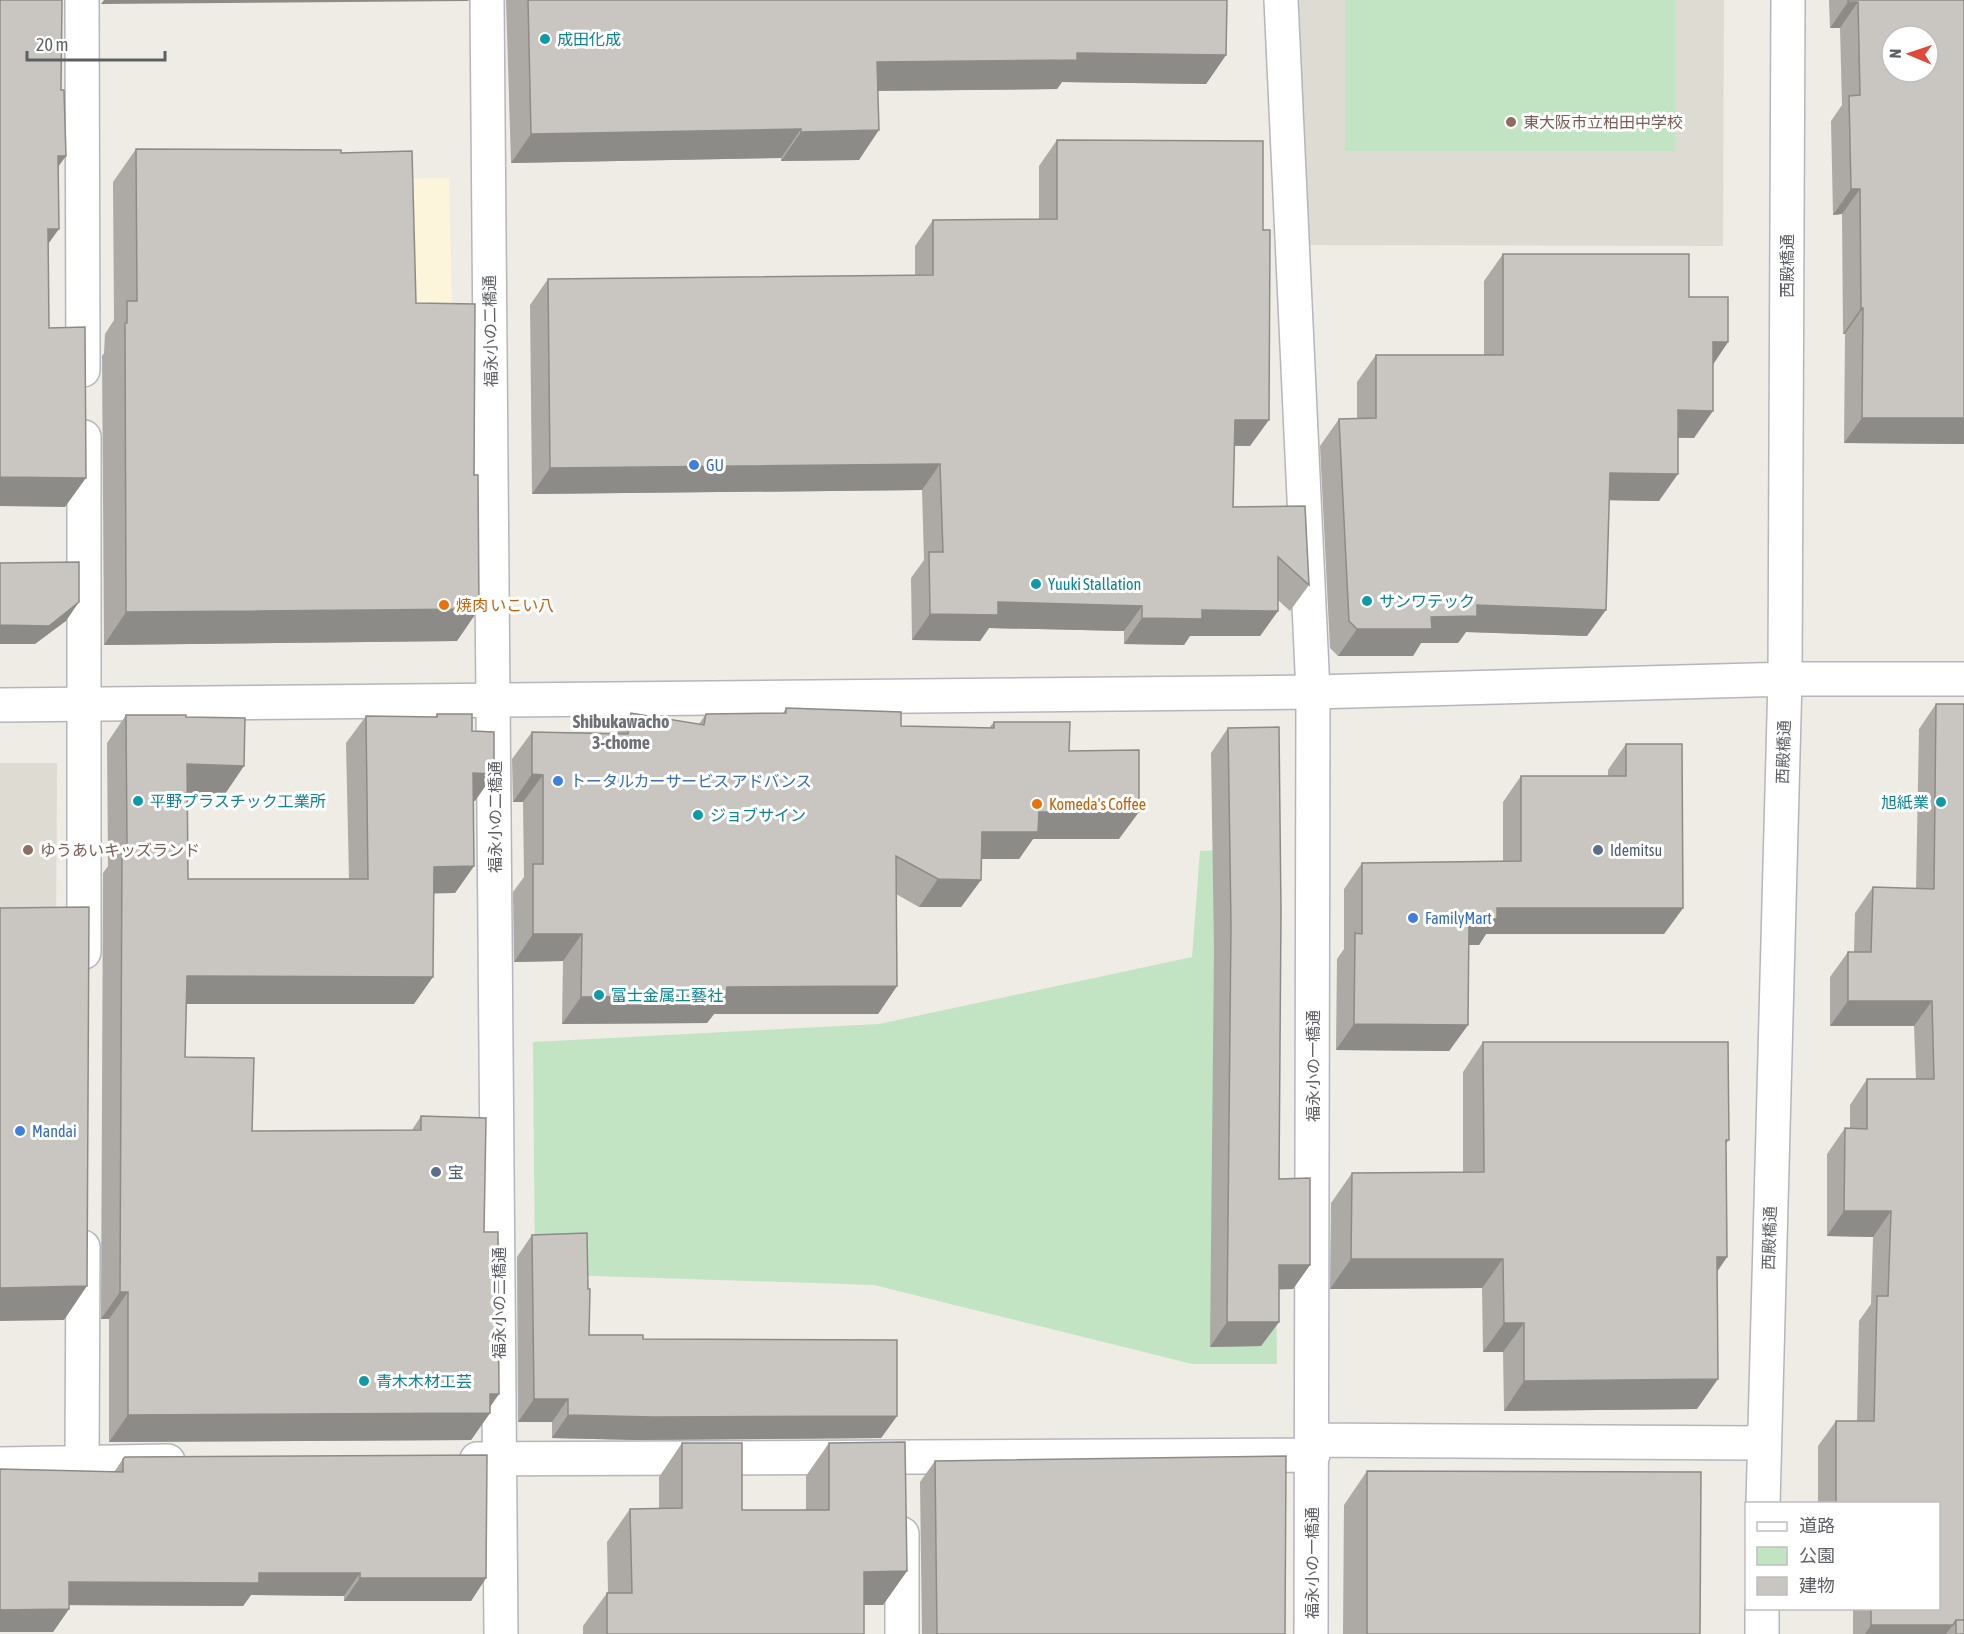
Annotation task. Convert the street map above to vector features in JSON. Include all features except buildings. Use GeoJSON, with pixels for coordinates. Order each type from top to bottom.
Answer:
{"type":"FeatureCollection","features":[{"type":"Feature","properties":{"kind":"street"},"geometry":{"type":"LineString","coordinates":[[82,0],[84,976]]}},
{"type":"Feature","properties":{"kind":"street","name":"福永小の二橋通"},"geometry":{"type":"LineString","coordinates":[[487,0],[501,1634]]}},
{"type":"Feature","properties":{"kind":"street","name":"福永小の一橋通"},"geometry":{"type":"LineString","coordinates":[[1281,0],[1313,692],[1311,1634]]}},
{"type":"Feature","properties":{"kind":"street","name":"西殿橋通"},"geometry":{"type":"LineString","coordinates":[[1763,1502],[1785,679],[1788,0]]}},
{"type":"Feature","properties":{"kind":"street"},"geometry":{"type":"LineString","coordinates":[[0,705],[1313,692],[1785,679],[1964,679]]}},
{"type":"Feature","properties":{"kind":"street"},"geometry":{"type":"LineString","coordinates":[[82,1461],[83,1213]]}},
{"type":"Feature","properties":{"kind":"street"},"geometry":{"type":"LineString","coordinates":[[452,1460],[500,1459],[902,1480],[1312,1448],[1753,1443],[1764,1434]]}},
{"type":"Feature","properties":{"kind":"street"},"geometry":{"type":"LineString","coordinates":[[0,1464],[202,1461]]}},
{"type":"Feature","properties":{"kind":"street"},"geometry":{"type":"LineString","coordinates":[[902,1480],[902,1634]]}},
{"type":"Feature","properties":{"kind":"street"},"geometry":{"type":"LineString","coordinates":[[1762,1610],[1762,1634]]}},
{"type":"Feature","properties":{"kind":"shaded area","name":"東大阪市立柏田中学校"},"geometry":{"type":"Polygon","coordinates":[[[1298,0],[1724,0],[1723,246],[1297,245],[1298,0]]]}},
{"type":"Feature","properties":{"kind":"shaded area"},"geometry":{"type":"Polygon","coordinates":[[[449,178],[452,305],[331,308],[328,180],[449,178]]]}},
{"type":"Feature","properties":{"kind":"shaded area","name":"ゆうあいキッズランド"},"geometry":{"type":"Polygon","coordinates":[[[0,763],[57,763],[56,937],[0,937],[0,763]]]}},
{"type":"Feature","properties":{"kind":"green space"},"geometry":{"type":"Polygon","coordinates":[[[1345,0],[1675,0],[1675,151],[1345,151],[1345,0]]]}},
{"type":"Feature","properties":{"kind":"green space"},"geometry":{"type":"Polygon","coordinates":[[[1271,847],[1277,1364],[1192,1364],[874,1285],[535,1274],[533,1042],[879,1024],[1192,957],[1200,851],[1271,847]]]}},
{"type":"Feature","properties":{"kind":"place","name":"成田化成"},"geometry":{"type":"Point","coordinates":[545,39]}},
{"type":"Feature","properties":{"kind":"place","name":"東大阪市立柏田中学校"},"geometry":{"type":"Point","coordinates":[1511,122]}},
{"type":"Feature","properties":{"kind":"place","name":"GU"},"geometry":{"type":"Point","coordinates":[694,465]}},
{"type":"Feature","properties":{"kind":"place","name":"Yuuki Stallation"},"geometry":{"type":"Point","coordinates":[1036,584]}},
{"type":"Feature","properties":{"kind":"place","name":"サンワテック"},"geometry":{"type":"Point","coordinates":[1367,601]}},
{"type":"Feature","properties":{"kind":"place","name":"焼肉 いこい八"},"geometry":{"type":"Point","coordinates":[444,605]}},
{"type":"Feature","properties":{"kind":"place","name":"トータルカーサービス アドバンス"},"geometry":{"type":"Point","coordinates":[558,781]}},
{"type":"Feature","properties":{"kind":"place","name":"平野プラスチック工業所"},"geometry":{"type":"Point","coordinates":[138,801]}},
{"type":"Feature","properties":{"kind":"place","name":"旭紙業"},"geometry":{"type":"Point","coordinates":[1941,802]}},
{"type":"Feature","properties":{"kind":"place","name":"Komeda's Coffee"},"geometry":{"type":"Point","coordinates":[1037,804]}},
{"type":"Feature","properties":{"kind":"place","name":"ジョブサイン"},"geometry":{"type":"Point","coordinates":[698,815]}},
{"type":"Feature","properties":{"kind":"place","name":"ゆうあいキッズランド"},"geometry":{"type":"Point","coordinates":[28,850]}},
{"type":"Feature","properties":{"kind":"place","name":"Idemitsu"},"geometry":{"type":"Point","coordinates":[1598,850]}},
{"type":"Feature","properties":{"kind":"place","name":"FamilyMart"},"geometry":{"type":"Point","coordinates":[1413,918]}},
{"type":"Feature","properties":{"kind":"place","name":"富士金属工藝社"},"geometry":{"type":"Point","coordinates":[599,995]}},
{"type":"Feature","properties":{"kind":"place","name":"Mandai"},"geometry":{"type":"Point","coordinates":[20,1131]}},
{"type":"Feature","properties":{"kind":"place","name":"宝"},"geometry":{"type":"Point","coordinates":[436,1172]}},
{"type":"Feature","properties":{"kind":"place","name":"青木木材工芸"},"geometry":{"type":"Point","coordinates":[364,1381]}},
{"type":"Feature","properties":{"kind":"district","name":"Shibukawacho 3-chome"},"geometry":{"type":"Point","coordinates":[621,732]}}]}
